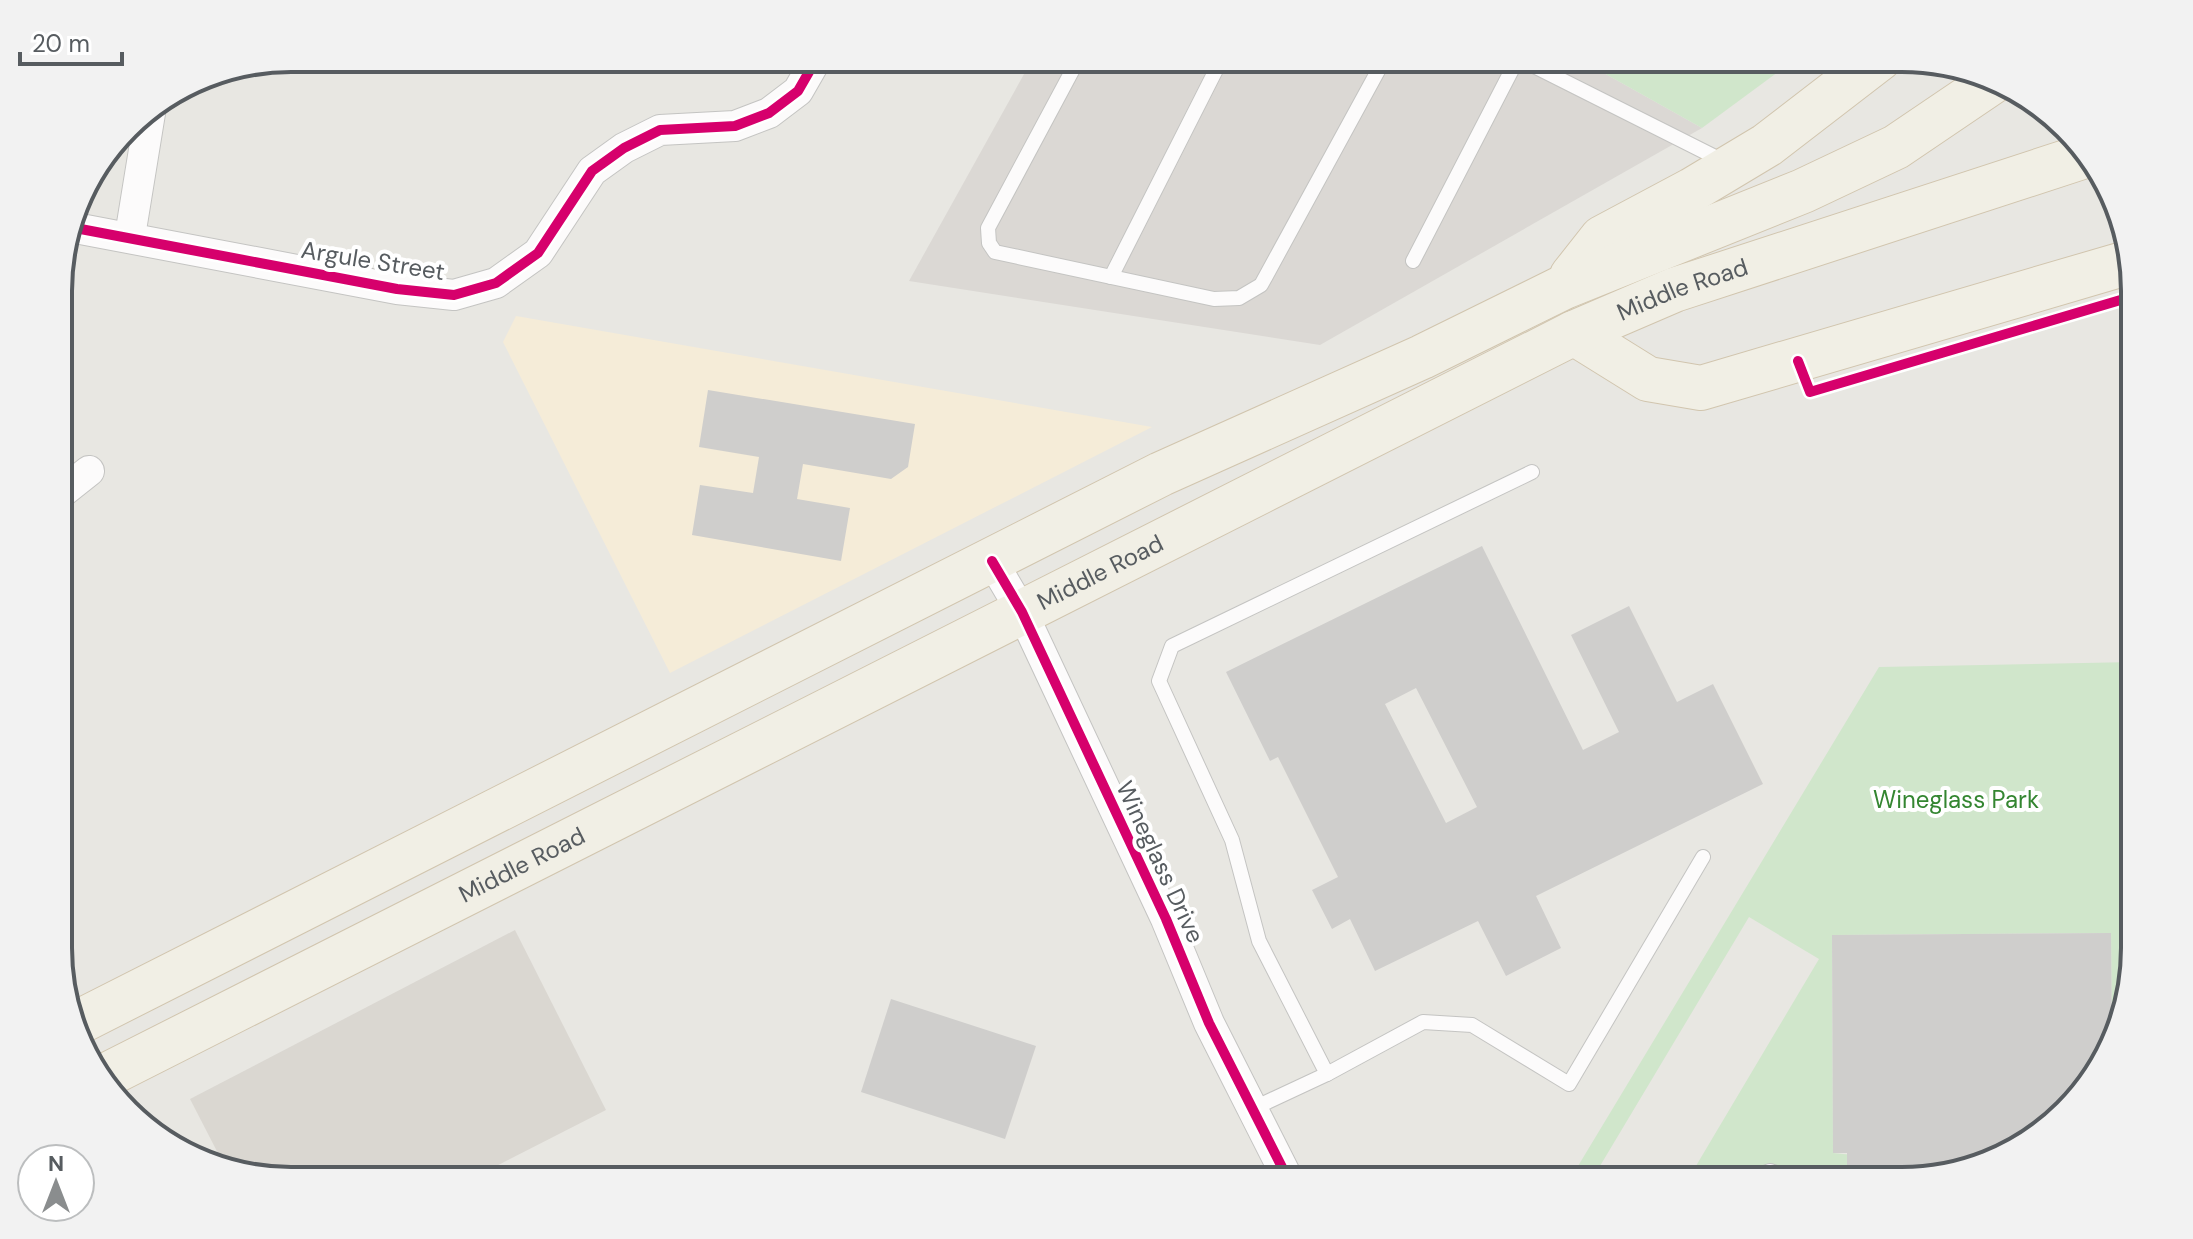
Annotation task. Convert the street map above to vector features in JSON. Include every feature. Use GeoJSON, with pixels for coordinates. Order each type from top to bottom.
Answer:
{"type":"FeatureCollection","features":[{"type":"Feature","properties":{"kind":"main road"},"geometry":{"type":"LineString","coordinates":[[1564,287],[1602,238],[1732,166],[1833,97],[1863,72]]}},
{"type":"Feature","properties":{"kind":"main road","name":"Middle Road"},"geometry":{"type":"LineString","coordinates":[[84,1019],[1148,481],[1422,357],[1564,287],[1803,191],[1896,147],[1983,88]]}},
{"type":"Feature","properties":{"kind":"main road","name":"Middle Road"},"geometry":{"type":"LineString","coordinates":[[111,1073],[1574,333],[1688,285],[2076,159]]}},
{"type":"Feature","properties":{"kind":"main road"},"geometry":{"type":"LineString","coordinates":[[1574,333],[1648,379],[1701,388],[2119,265]]}},
{"type":"Feature","properties":{"kind":"street","name":"Argule Street"},"geometry":{"type":"LineString","coordinates":[[81,229],[397,289],[454,295],[496,283],[538,253],[592,171],[624,148],[660,130],[735,126],[769,113],[798,91],[809,72]]}},
{"type":"Feature","properties":{"kind":"street"},"geometry":{"type":"LineString","coordinates":[[130,236],[148,125]]}},
{"type":"Feature","properties":{"kind":"street"},"geometry":{"type":"LineString","coordinates":[[72,484],[89,471]]}},
{"type":"Feature","properties":{"kind":"street","name":"Wineglass Drive"},"geometry":{"type":"LineString","coordinates":[[992,561],[1022,612],[1166,919],[1209,1023],[1282,1167]]}},
{"type":"Feature","properties":{"kind":"lane"},"geometry":{"type":"LineString","coordinates":[[1072,72],[988,228],[989,243],[995,252],[1214,299],[1239,298],[1261,285],[1377,72]]}},
{"type":"Feature","properties":{"kind":"lane"},"geometry":{"type":"LineString","coordinates":[[1111,277],[1215,72]]}},
{"type":"Feature","properties":{"kind":"lane"},"geometry":{"type":"LineString","coordinates":[[1413,261],[1511,72]]}},
{"type":"Feature","properties":{"kind":"lane"},"geometry":{"type":"LineString","coordinates":[[1546,72],[1732,166]]}},
{"type":"Feature","properties":{"kind":"lane"},"geometry":{"type":"LineString","coordinates":[[1327,1074],[1259,941],[1232,840],[1159,681],[1172,646],[1532,472]]}},
{"type":"Feature","properties":{"kind":"lane"},"geometry":{"type":"LineString","coordinates":[[1252,1109],[1327,1074],[1423,1022],[1472,1025],[1569,1084],[1703,857]]}},
{"type":"Feature","properties":{"kind":"shaded area"},"geometry":{"type":"Polygon","coordinates":[[[1025,72],[1602,72],[1702,128],[1320,345],[909,281],[1025,72]]]}},
{"type":"Feature","properties":{"kind":"shaded area"},"geometry":{"type":"Polygon","coordinates":[[[516,316],[1152,427],[670,673],[503,342],[516,316]]]}},
{"type":"Feature","properties":{"kind":"shaded area"},"geometry":{"type":"Polygon","coordinates":[[[515,930],[606,1110],[494,1167],[291,1167],[262,1165],[218,1154],[190,1099],[515,930]]]}},
{"type":"Feature","properties":{"kind":"green space"},"geometry":{"type":"Polygon","coordinates":[[[1602,72],[1778,72],[1702,128],[1602,72]]]}},
{"type":"Feature","properties":{"kind":"green space","name":"Wineglass Park"},"geometry":{"type":"Polygon","coordinates":[[[2121,662],[2121,962],[2112,1009],[2111,933],[1832,935],[1833,1153],[1940,1163],[1916,1167],[1695,1167],[1819,959],[1749,917],[1599,1167],[1577,1167],[1879,667],[2121,662]]]}},
{"type":"Feature","properties":{"kind":"building"},"geometry":{"type":"Polygon","coordinates":[[[708,390],[915,424],[908,467],[891,479],[803,464],[797,499],[850,508],[841,561],[692,535],[700,485],[753,493],[759,457],[699,447],[708,390]]]}},
{"type":"Feature","properties":{"kind":"building"},"geometry":{"type":"Polygon","coordinates":[[[1482,546],[1583,750],[1619,732],[1571,635],[1629,606],[1677,702],[1713,684],[1763,784],[1536,896],[1561,948],[1506,976],[1478,921],[1375,971],[1350,919],[1332,929],[1312,890],[1338,877],[1278,757],[1270,761],[1226,672],[1482,546]],[[1416,688],[1385,704],[1446,823],[1477,807],[1416,688]]]}},
{"type":"Feature","properties":{"kind":"building"},"geometry":{"type":"Polygon","coordinates":[[[2111,933],[2112,1009],[2092,1058],[2076,1081],[2057,1103],[2012,1138],[1959,1160],[1931,1165],[1847,1167],[1847,1153],[1833,1153],[1832,935],[2111,933]]]}},
{"type":"Feature","properties":{"kind":"building"},"geometry":{"type":"Polygon","coordinates":[[[891,999],[1036,1046],[1005,1139],[861,1092],[891,999]]]}},
{"type":"Feature","properties":{"kind":"cycle path"},"geometry":{"type":"LineString","coordinates":[[81,229],[397,289],[454,295],[496,283],[538,253],[592,171],[624,148],[660,130],[735,126],[769,113],[798,91],[809,72]]}},
{"type":"Feature","properties":{"kind":"cycle path"},"geometry":{"type":"LineString","coordinates":[[1798,361],[1810,392],[2121,300]]}},
{"type":"Feature","properties":{"kind":"cycle path"},"geometry":{"type":"LineString","coordinates":[[992,561],[1022,612],[1166,919],[1209,1023],[1282,1167]]}}]}
